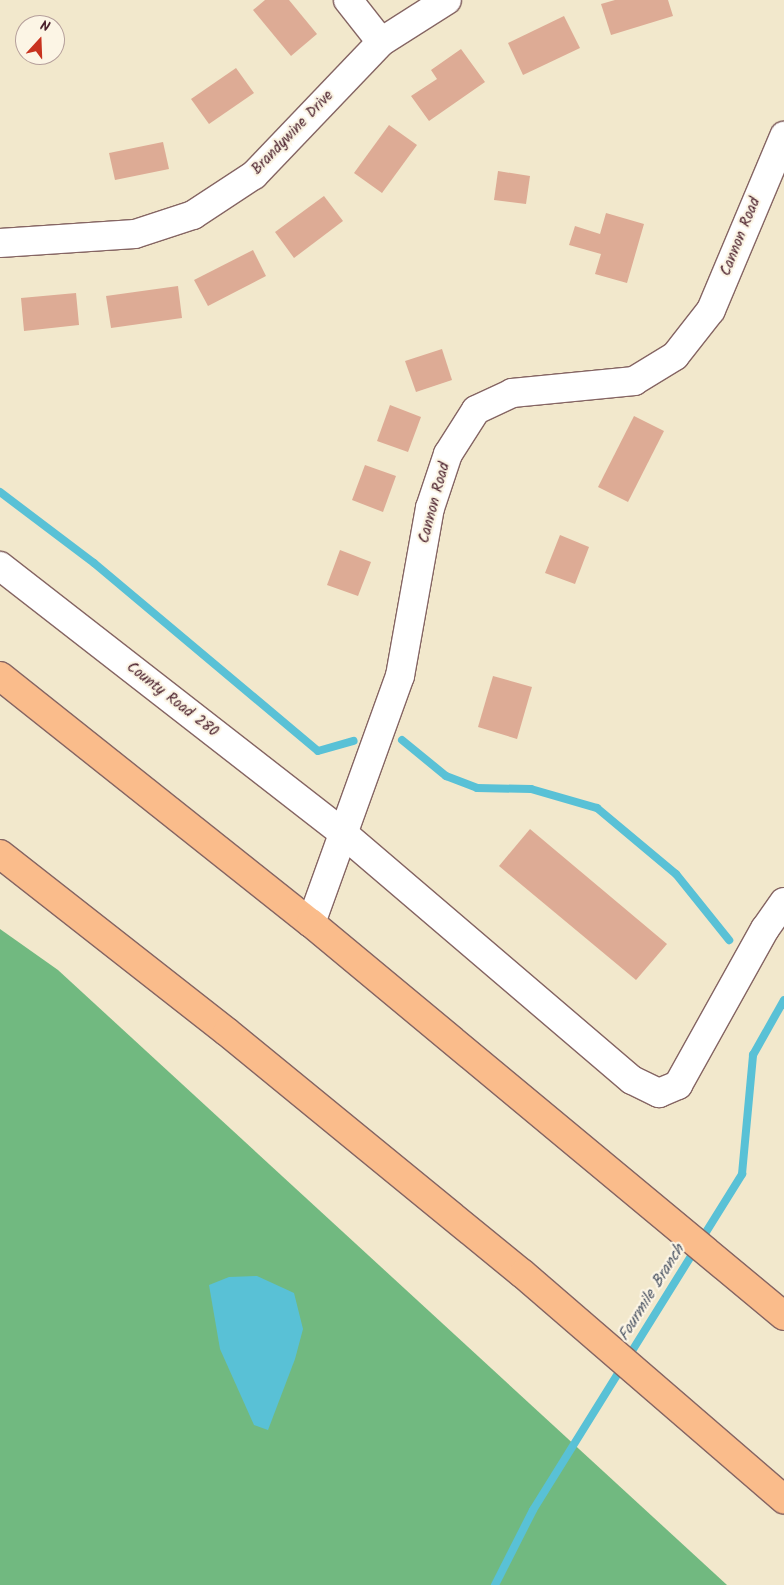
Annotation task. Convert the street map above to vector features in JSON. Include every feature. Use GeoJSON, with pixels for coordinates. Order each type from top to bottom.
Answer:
{"type":"FeatureCollection","features":[{"type":"Feature","properties":{"kind":"highway"},"geometry":{"type":"LineString","coordinates":[[0,676],[312,923],[609,1168],[784,1316]]}},
{"type":"Feature","properties":{"kind":"highway"},"geometry":{"type":"LineString","coordinates":[[0,854],[227,1032],[523,1274],[784,1499]]}},
{"type":"Feature","properties":{"kind":"street"},"geometry":{"type":"LineString","coordinates":[[348,0],[381,42]]}},
{"type":"Feature","properties":{"kind":"street","name":"Brandywine Drive"},"geometry":{"type":"LineString","coordinates":[[0,243],[135,234],[193,216],[254,175],[381,42],[447,0]]}},
{"type":"Feature","properties":{"kind":"street","name":"Cannon Road"},"geometry":{"type":"LineString","coordinates":[[312,923],[345,835],[400,676],[430,508],[448,454],[476,410],[512,393],[634,381],[675,356],[711,310],[784,136]]}},
{"type":"Feature","properties":{"kind":"street","name":"County Road 280"},"geometry":{"type":"LineString","coordinates":[[0,566],[345,835],[632,1080],[659,1094],[678,1085],[765,928],[784,902]]}},
{"type":"Feature","properties":{"kind":"green space"},"geometry":{"type":"Polygon","coordinates":[[[0,929],[58,970],[727,1585],[0,1585],[0,929]]]}},
{"type":"Feature","properties":{"kind":"water"},"geometry":{"type":"Polygon","coordinates":[[[257,1276],[294,1293],[303,1329],[295,1359],[268,1430],[254,1425],[220,1349],[209,1285],[229,1277],[257,1276]]]}},
{"type":"Feature","properties":{"kind":"building"},"geometry":{"type":"Polygon","coordinates":[[[265,0],[289,0],[317,34],[291,56],[253,10],[265,0]]]}},
{"type":"Feature","properties":{"kind":"building"},"geometry":{"type":"Polygon","coordinates":[[[615,0],[668,0],[673,16],[611,35],[601,4],[615,0]]]}},
{"type":"Feature","properties":{"kind":"building"},"geometry":{"type":"Polygon","coordinates":[[[564,16],[580,48],[523,75],[508,43],[564,16]]]}},
{"type":"Feature","properties":{"kind":"building"},"geometry":{"type":"Polygon","coordinates":[[[461,49],[485,82],[429,121],[411,96],[437,79],[431,70],[461,49]]]}},
{"type":"Feature","properties":{"kind":"building"},"geometry":{"type":"Polygon","coordinates":[[[236,68],[254,93],[209,124],[191,99],[236,68]]]}},
{"type":"Feature","properties":{"kind":"building"},"geometry":{"type":"Polygon","coordinates":[[[389,125],[417,145],[382,193],[354,173],[389,125]]]}},
{"type":"Feature","properties":{"kind":"building"},"geometry":{"type":"Polygon","coordinates":[[[163,142],[169,169],[115,180],[109,153],[163,142]]]}},
{"type":"Feature","properties":{"kind":"building"},"geometry":{"type":"Polygon","coordinates":[[[498,171],[530,176],[526,204],[494,200],[498,171]]]}},
{"type":"Feature","properties":{"kind":"building"},"geometry":{"type":"Polygon","coordinates":[[[324,196],[343,221],[294,258],[275,232],[324,196]]]}},
{"type":"Feature","properties":{"kind":"building"},"geometry":{"type":"Polygon","coordinates":[[[606,213],[644,224],[627,283],[595,274],[601,254],[569,245],[575,226],[600,234],[606,213]]]}},
{"type":"Feature","properties":{"kind":"building"},"geometry":{"type":"Polygon","coordinates":[[[253,250],[266,276],[208,306],[194,280],[253,250]]]}},
{"type":"Feature","properties":{"kind":"building"},"geometry":{"type":"Polygon","coordinates":[[[178,286],[182,318],[111,328],[106,296],[178,286]]]}},
{"type":"Feature","properties":{"kind":"building"},"geometry":{"type":"Polygon","coordinates":[[[76,293],[79,325],[24,331],[21,298],[76,293]]]}},
{"type":"Feature","properties":{"kind":"building"},"geometry":{"type":"Polygon","coordinates":[[[442,349],[452,380],[416,392],[405,361],[442,349]]]}},
{"type":"Feature","properties":{"kind":"building"},"geometry":{"type":"Polygon","coordinates":[[[390,405],[421,417],[408,452],[377,441],[390,405]]]}},
{"type":"Feature","properties":{"kind":"building"},"geometry":{"type":"Polygon","coordinates":[[[634,416],[664,431],[628,502],[598,487],[634,416]]]}},
{"type":"Feature","properties":{"kind":"building"},"geometry":{"type":"Polygon","coordinates":[[[365,465],[396,476],[383,512],[352,500],[365,465]]]}},
{"type":"Feature","properties":{"kind":"building"},"geometry":{"type":"Polygon","coordinates":[[[560,535],[589,547],[575,584],[545,573],[560,535]]]}},
{"type":"Feature","properties":{"kind":"building"},"geometry":{"type":"Polygon","coordinates":[[[340,550],[371,562],[358,596],[327,585],[340,550]]]}},
{"type":"Feature","properties":{"kind":"building"},"geometry":{"type":"Polygon","coordinates":[[[493,676],[532,687],[517,739],[478,727],[493,676]]]}},
{"type":"Feature","properties":{"kind":"building"},"geometry":{"type":"Polygon","coordinates":[[[530,829],[667,944],[636,980],[499,866],[530,829]]]}},
{"type":"Feature","properties":{"kind":"waterway"},"geometry":{"type":"LineString","coordinates":[[0,492],[94,563],[318,751],[354,741]]}},
{"type":"Feature","properties":{"kind":"waterway"},"geometry":{"type":"LineString","coordinates":[[402,740],[446,776],[477,788],[531,789],[597,808],[676,874],[729,940]]}},
{"type":"Feature","properties":{"kind":"waterway","name":"Fourmile Branch"},"geometry":{"type":"LineString","coordinates":[[495,1585],[533,1510],[742,1174],[753,1055],[784,1000]]}}]}
